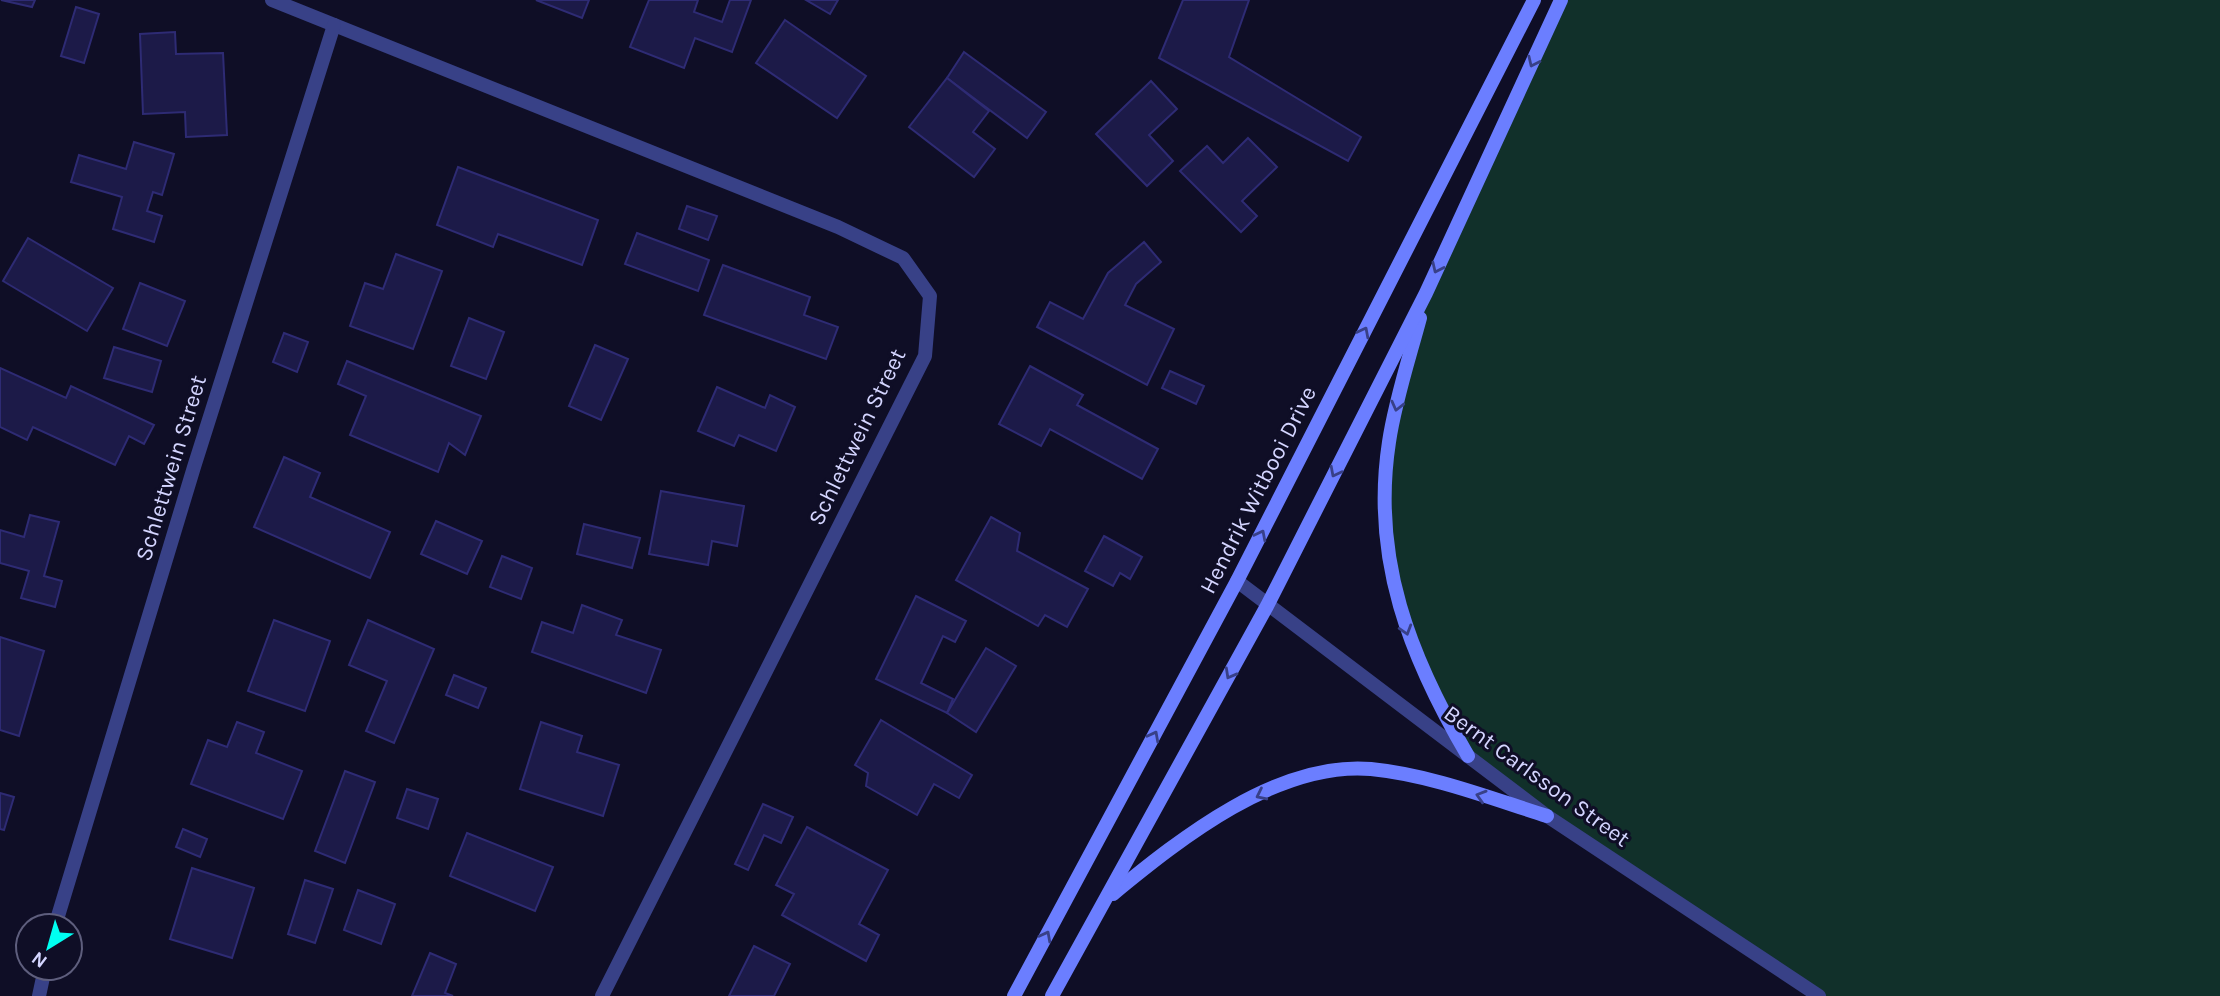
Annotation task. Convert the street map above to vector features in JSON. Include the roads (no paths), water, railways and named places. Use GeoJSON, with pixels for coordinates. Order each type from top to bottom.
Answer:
{"type":"FeatureCollection","features":[{"type":"Feature","properties":{"kind":"main road","name":"Hendrik Witbooi Drive"},"geometry":{"type":"LineString","coordinates":[[1014,996],[1237,581],[1534,0]]}},
{"type":"Feature","properties":{"kind":"main road"},"geometry":{"type":"LineString","coordinates":[[1052,996],[1268,606],[1426,293],[1561,0]]}},
{"type":"Feature","properties":{"kind":"main road"},"geometry":{"type":"LineString","coordinates":[[1426,293],[1389,441],[1383,506],[1389,564],[1407,636],[1442,713],[1468,756]]}},
{"type":"Feature","properties":{"kind":"main road"},"geometry":{"type":"LineString","coordinates":[[1105,900],[1203,824],[1288,782],[1328,772],[1382,771],[1441,783],[1546,816]]}},
{"type":"Feature","properties":{"kind":"street","name":"Schlettwein Street"},"geometry":{"type":"LineString","coordinates":[[272,0],[838,227],[903,258],[930,296],[925,356],[602,996]]}},
{"type":"Feature","properties":{"kind":"street","name":"Schlettwein Street"},"geometry":{"type":"LineString","coordinates":[[59,912],[190,480],[334,25]]}},
{"type":"Feature","properties":{"kind":"street","name":"Bernt Carlsson Street"},"geometry":{"type":"LineString","coordinates":[[1237,581],[1546,816],[1819,996]]}}]}
